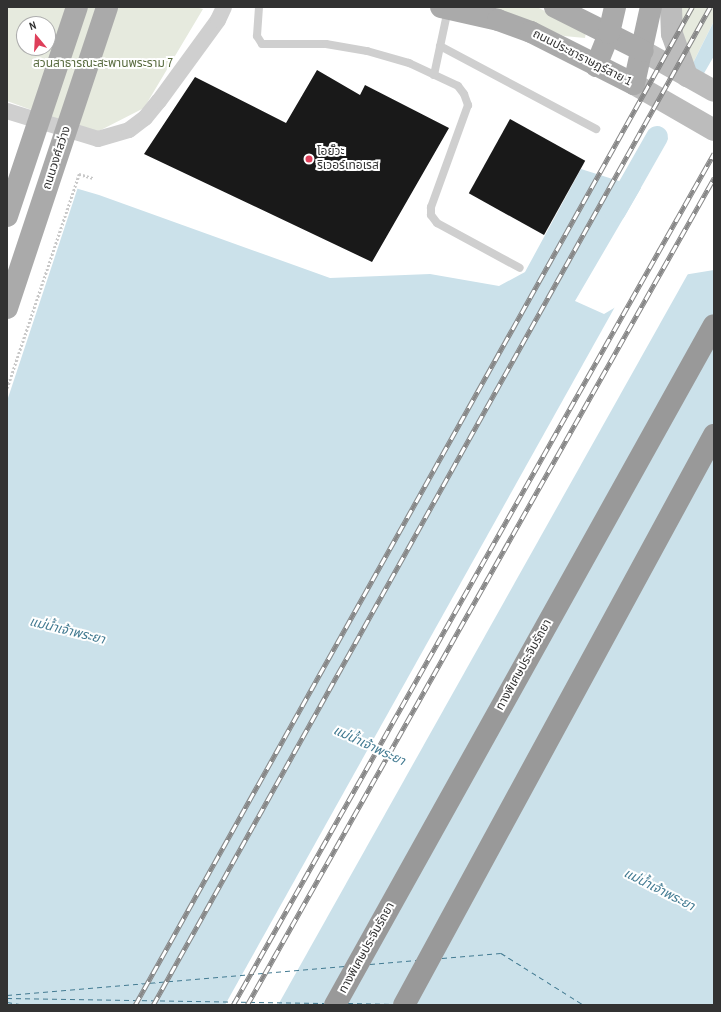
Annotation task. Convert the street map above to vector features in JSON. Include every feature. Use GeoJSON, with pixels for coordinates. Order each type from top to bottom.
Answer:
{"type":"FeatureCollection","features":[{"type":"Feature","properties":{"kind":"highway","name":"ทางพิเศษประจิมรัถยา"},"geometry":{"type":"LineString","coordinates":[[335,1005],[714,325]]}},
{"type":"Feature","properties":{"kind":"highway"},"geometry":{"type":"LineString","coordinates":[[404,1005],[714,436]]}},
{"type":"Feature","properties":{"kind":"main road"},"geometry":{"type":"LineString","coordinates":[[7,216],[77,7]]}},
{"type":"Feature","properties":{"kind":"main road","name":"ถนนวงศ์สว่าง"},"geometry":{"type":"LineString","coordinates":[[7,308],[107,7]]}},
{"type":"Feature","properties":{"kind":"main road"},"geometry":{"type":"LineString","coordinates":[[555,7],[609,33],[714,91]]}},
{"type":"Feature","properties":{"kind":"main road"},"geometry":{"type":"LineString","coordinates":[[596,66],[609,33],[615,7]]}},
{"type":"Feature","properties":{"kind":"main road"},"geometry":{"type":"LineString","coordinates":[[634,84],[643,51],[651,7]]}},
{"type":"Feature","properties":{"kind":"main road"},"geometry":{"type":"LineString","coordinates":[[671,7],[672,34],[687,76]]}},
{"type":"Feature","properties":{"kind":"main road","name":"ถนนประชาราษฎร์สาย 1"},"geometry":{"type":"LineString","coordinates":[[445,8],[498,20],[531,32],[634,84],[714,130]]}},
{"type":"Feature","properties":{"kind":"street"},"geometry":{"type":"LineString","coordinates":[[7,111],[98,139],[128,130],[145,118],[159,101],[218,20],[224,7]]}},
{"type":"Feature","properties":{"kind":"lane"},"geometry":{"type":"LineString","coordinates":[[259,7],[257,36],[262,44],[326,44],[367,51],[409,63],[458,86],[464,94],[468,105],[431,207],[432,215],[436,223],[520,268]]}},
{"type":"Feature","properties":{"kind":"lane"},"geometry":{"type":"LineString","coordinates":[[434,75],[440,46],[445,8]]}},
{"type":"Feature","properties":{"kind":"lane"},"geometry":{"type":"LineString","coordinates":[[440,46],[596,129]]}},
{"type":"Feature","properties":{"kind":"path"},"geometry":{"type":"LineString","coordinates":[[7,388],[79,174],[94,178]]}},
{"type":"Feature","properties":{"kind":"green space","name":"สวนสาธารณะสะพานพระราม 7"},"geometry":{"type":"Polygon","coordinates":[[[7,7],[195,7],[203,9],[144,108],[95,133],[7,101],[7,7]]]}},
{"type":"Feature","properties":{"kind":"green space"},"geometry":{"type":"Polygon","coordinates":[[[493,7],[537,7],[586,32],[585,38],[564,36],[493,7]]]}},
{"type":"Feature","properties":{"kind":"green space"},"geometry":{"type":"Polygon","coordinates":[[[677,7],[714,7],[714,21],[691,67],[677,7]]]}},
{"type":"Feature","properties":{"kind":"water"},"geometry":{"type":"Polygon","coordinates":[[[714,21],[714,56],[703,75],[691,67],[714,21]]]}},
{"type":"Feature","properties":{"kind":"water","name":"แม่น้ำเจ้าพระยา"},"geometry":{"type":"Polygon","coordinates":[[[7,168],[99,195],[330,278],[430,274],[499,286],[525,272],[581,169],[641,188],[575,301],[604,314],[665,278],[714,270],[714,1005],[7,1005],[7,168]]]}},
{"type":"Feature","properties":{"kind":"pier"},"geometry":{"type":"Polygon","coordinates":[[[7,166],[78,187],[7,401],[7,166]]]}},
{"type":"Feature","properties":{"kind":"pier"},"geometry":{"type":"Polygon","coordinates":[[[689,272],[278,1005],[225,1005],[616,305],[664,277],[689,272]]]}},
{"type":"Feature","properties":{"kind":"building"},"geometry":{"type":"Polygon","coordinates":[[[317,70],[360,95],[365,85],[449,128],[372,262],[144,154],[195,77],[286,123],[317,70]]]}},
{"type":"Feature","properties":{"kind":"building"},"geometry":{"type":"Polygon","coordinates":[[[510,119],[585,161],[544,235],[469,193],[510,119]]]}},
{"type":"Feature","properties":{"kind":"waterway"},"geometry":{"type":"LineString","coordinates":[[615,211],[657,137]]}},
{"type":"Feature","properties":{"kind":"ferry route"},"geometry":{"type":"LineString","coordinates":[[442,958],[501,953],[584,1005]]}},
{"type":"Feature","properties":{"kind":"ferry route"},"geometry":{"type":"LineString","coordinates":[[370,964],[417,960]]}},
{"type":"Feature","properties":{"kind":"ferry route"},"geometry":{"type":"LineString","coordinates":[[7,995],[345,966]]}},
{"type":"Feature","properties":{"kind":"ferry route"},"geometry":{"type":"LineString","coordinates":[[7,998],[324,1003]]}},
{"type":"Feature","properties":{"kind":"ferry route"},"geometry":{"type":"LineString","coordinates":[[7,1002],[26,1005]]}},
{"type":"Feature","properties":{"kind":"ferry route"},"geometry":{"type":"LineString","coordinates":[[348,1003],[394,1004]]}},
{"type":"Feature","properties":{"kind":"ferry route"},"geometry":{"type":"LineString","coordinates":[[416,1004],[457,1005]]}},
{"type":"Feature","properties":{"kind":"railway"},"geometry":{"type":"LineString","coordinates":[[135,1005],[692,7]]}},
{"type":"Feature","properties":{"kind":"railway"},"geometry":{"type":"LineString","coordinates":[[153,1005],[710,7]]}},
{"type":"Feature","properties":{"kind":"railway"},"geometry":{"type":"LineString","coordinates":[[233,1005],[714,153]]}},
{"type":"Feature","properties":{"kind":"railway"},"geometry":{"type":"LineString","coordinates":[[247,1005],[714,178]]}},
{"type":"Feature","properties":{"kind":"place","name":"โอยั๊วะ ริเวอร์เทอเรส"},"geometry":{"type":"Point","coordinates":[309,159]}}]}
